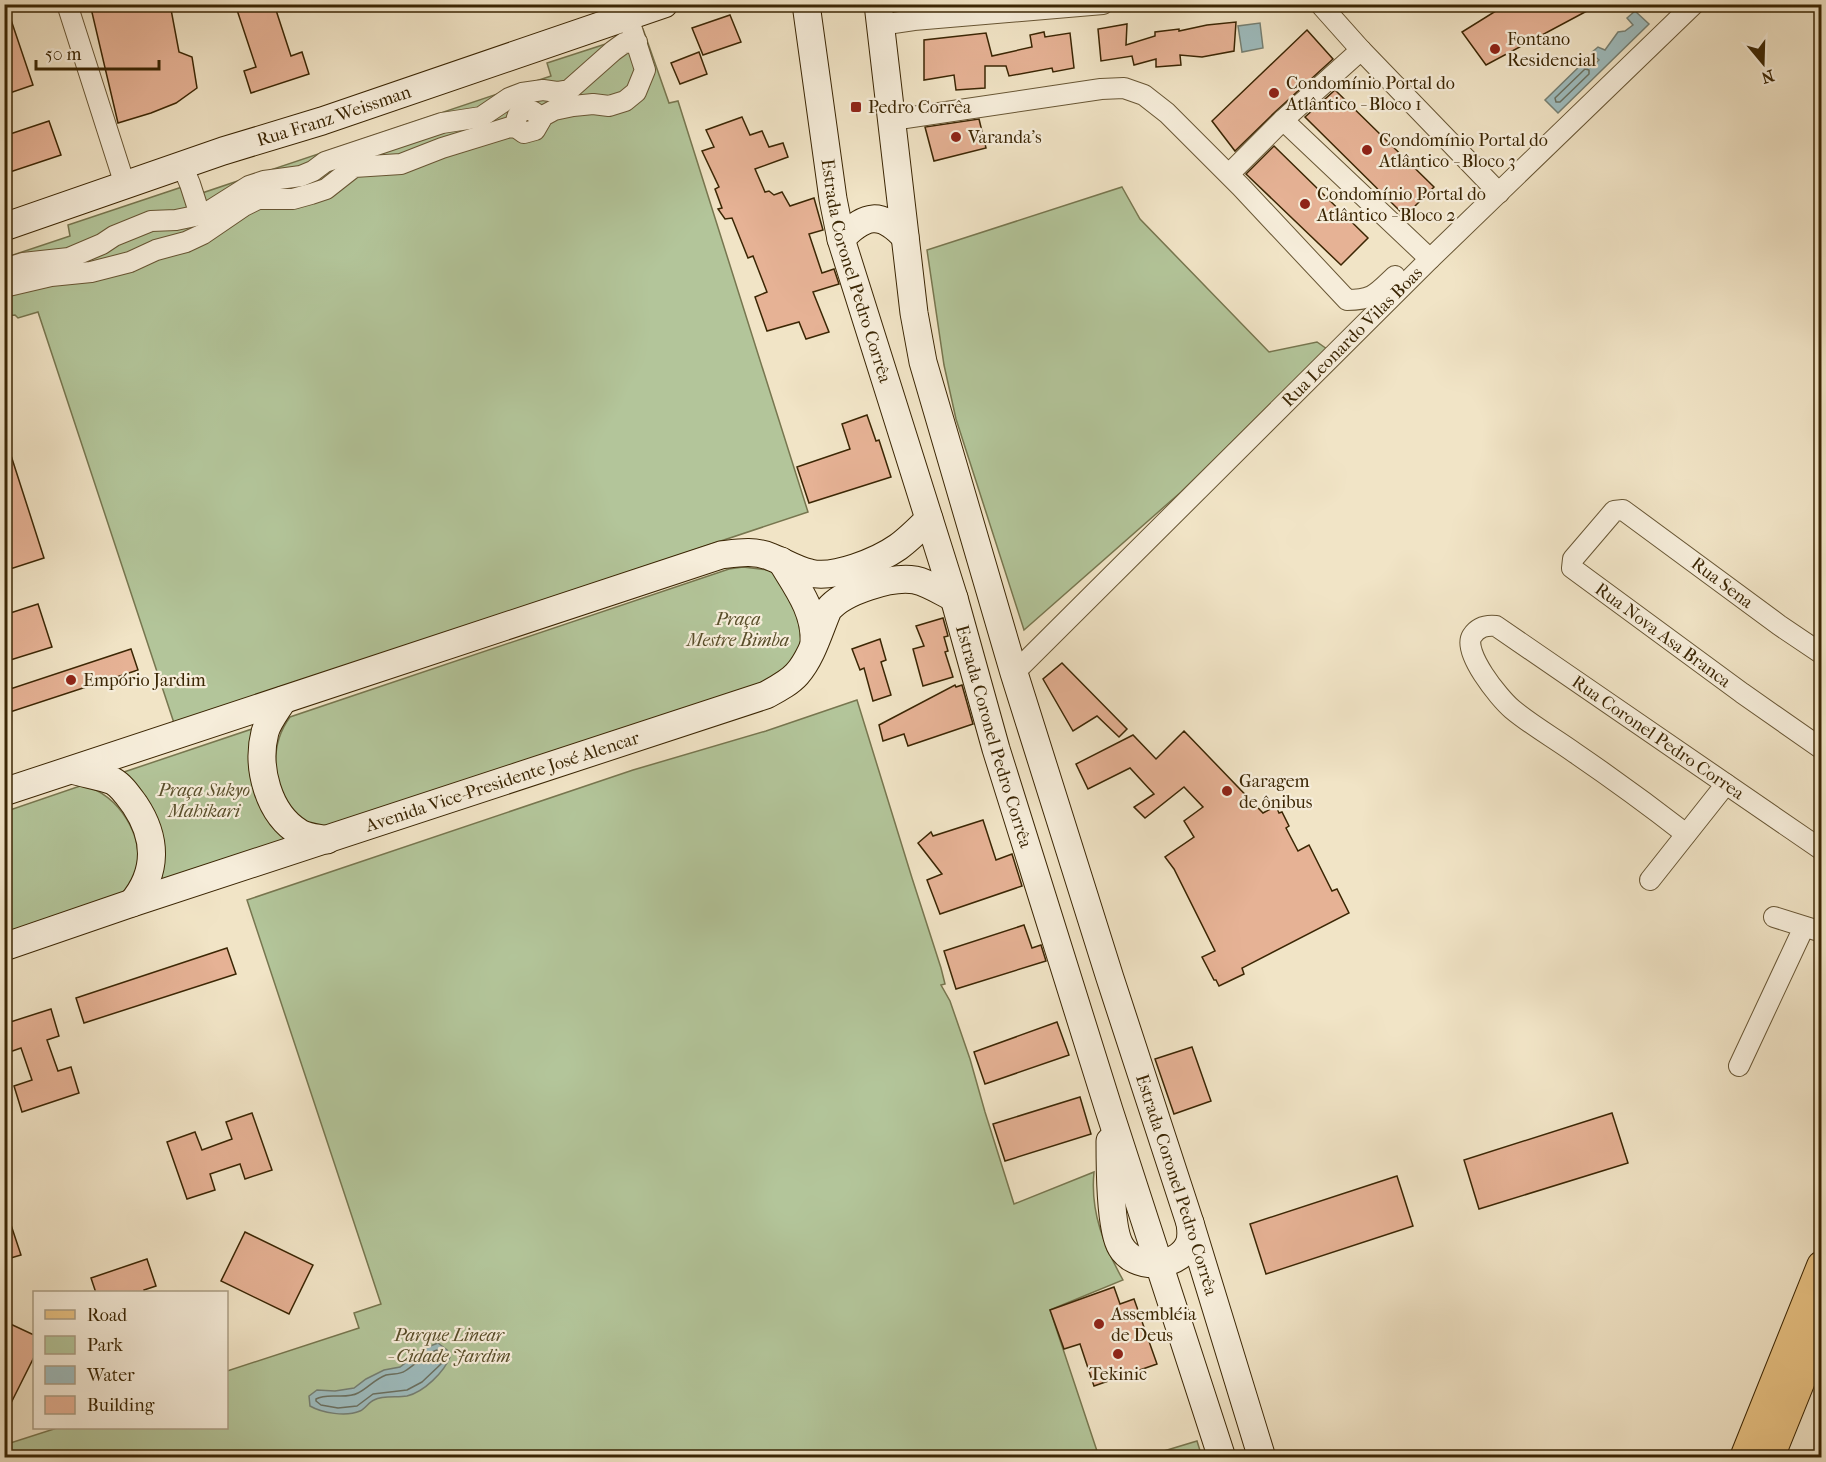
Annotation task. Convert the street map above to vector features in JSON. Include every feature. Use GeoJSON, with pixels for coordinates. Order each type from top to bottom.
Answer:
{"type":"FeatureCollection","features":[{"type":"Feature","properties":{"kind":"highway"},"geometry":{"type":"LineString","coordinates":[[1767,1458],[1821,1322]]}},
{"type":"Feature","properties":{"kind":"main road"},"geometry":{"type":"LineString","coordinates":[[1745,1458],[1821,1266]]}},
{"type":"Feature","properties":{"kind":"street"},"geometry":{"type":"LineString","coordinates":[[67,4],[123,180],[630,21]]}},
{"type":"Feature","properties":{"kind":"street","name":"Rua Franz Weissman"},"geometry":{"type":"LineString","coordinates":[[4,227],[123,180],[182,165],[630,21],[664,4]]}},
{"type":"Feature","properties":{"kind":"street"},"geometry":{"type":"LineString","coordinates":[[879,15],[914,20],[1103,4]]}},
{"type":"Feature","properties":{"kind":"street"},"geometry":{"type":"LineString","coordinates":[[1320,4],[1361,50],[1495,189]]}},
{"type":"Feature","properties":{"kind":"street","name":"Rua Leonardo Vilas Boas"},"geometry":{"type":"LineString","coordinates":[[1014,672],[1425,255],[1694,4]]}},
{"type":"Feature","properties":{"kind":"street","name":"Estrada Coronel Pedro Corrêa"},"geometry":{"type":"LineString","coordinates":[[801,6],[841,239],[954,598],[996,749],[1109,1110],[1117,1239],[1122,1250],[1137,1261],[1160,1264]]}},
{"type":"Feature","properties":{"kind":"street","name":"Estrada Coronel Pedro Corrêa"},"geometry":{"type":"LineString","coordinates":[[879,15],[915,322],[923,362],[1014,672],[1190,1223],[1262,1458]]}},
{"type":"Feature","properties":{"kind":"street"},"geometry":{"type":"LineString","coordinates":[[4,287],[51,276],[91,272],[130,262],[156,250],[186,242],[203,234],[243,206],[258,199],[293,199],[326,189],[354,167],[401,164],[510,126],[517,128],[518,113],[526,109],[534,111],[540,121],[543,116],[554,110],[593,104],[609,106],[626,101],[636,92],[645,70],[630,21]]}},
{"type":"Feature","properties":{"kind":"street"},"geometry":{"type":"LineString","coordinates":[[4,269],[23,263],[69,258],[151,221],[176,220],[200,215],[212,210],[249,186],[301,176],[326,162],[441,123],[481,117],[509,98],[522,93],[569,90],[624,43],[630,21]]}},
{"type":"Feature","properties":{"kind":"street"},"geometry":{"type":"LineString","coordinates":[[1229,174],[1283,120],[1361,50]]}},
{"type":"Feature","properties":{"kind":"street"},"geometry":{"type":"LineString","coordinates":[[892,120],[1101,89],[1124,88],[1144,95],[1229,174],[1347,300],[1365,300],[1378,293],[1425,255],[1283,120]]}},
{"type":"Feature","properties":{"kind":"street"},"geometry":{"type":"LineString","coordinates":[[182,165],[200,215]]}},
{"type":"Feature","properties":{"kind":"street"},"geometry":{"type":"LineString","coordinates":[[841,239],[860,223],[877,219],[890,222],[905,237]]}},
{"type":"Feature","properties":{"kind":"street","name":"Rua Sena"},"geometry":{"type":"LineString","coordinates":[[1623,510],[1821,654]]}},
{"type":"Feature","properties":{"kind":"street","name":"Rua Nova Asa Branca"},"geometry":{"type":"LineString","coordinates":[[1623,510],[1614,511],[1573,559],[1572,568],[1821,749]]}},
{"type":"Feature","properties":{"kind":"street"},"geometry":{"type":"LineString","coordinates":[[4,792],[721,555],[744,552],[769,556],[811,574],[850,569],[879,558],[896,548],[929,519]]}},
{"type":"Feature","properties":{"kind":"street"},"geometry":{"type":"LineString","coordinates":[[781,561],[807,605],[812,620],[814,643]]}},
{"type":"Feature","properties":{"kind":"street","name":"Avenida Vice-Presidente José Alencar"},"geometry":{"type":"LineString","coordinates":[[4,947],[766,695],[784,685],[797,674],[807,659],[828,610],[833,604],[862,589],[895,580],[917,580],[954,598]]}},
{"type":"Feature","properties":{"kind":"street","name":"Rua Coronel Pedro Correa"},"geometry":{"type":"LineString","coordinates":[[1686,834],[1628,790],[1512,709],[1493,690],[1471,649],[1470,640],[1479,628],[1496,626],[1821,850]]}},
{"type":"Feature","properties":{"kind":"street"},"geometry":{"type":"LineString","coordinates":[[283,700],[265,732],[262,750],[266,787],[274,805],[286,821],[301,833],[327,840]]}},
{"type":"Feature","properties":{"kind":"street"},"geometry":{"type":"LineString","coordinates":[[72,770],[114,782],[128,795],[147,827],[152,846],[151,866],[145,885],[132,903]]}},
{"type":"Feature","properties":{"kind":"street"},"geometry":{"type":"LineString","coordinates":[[1650,880],[1726,784]]}},
{"type":"Feature","properties":{"kind":"street"},"geometry":{"type":"LineString","coordinates":[[1739,1066],[1813,929],[1774,917]]}},
{"type":"Feature","properties":{"kind":"street"},"geometry":{"type":"LineString","coordinates":[[1190,1223],[1190,1243],[1187,1249],[1179,1256],[1160,1264],[1222,1458]]}},
{"type":"Feature","properties":{"kind":"green space"},"geometry":{"type":"Polygon","coordinates":[[[643,29],[669,103],[678,101],[808,512],[174,723],[38,312],[18,318],[15,315],[5,316],[4,258],[70,236],[68,225],[197,182],[202,193],[551,76],[547,63],[621,39],[643,29]]]}},
{"type":"Feature","properties":{"kind":"green space"},"geometry":{"type":"Polygon","coordinates":[[[1122,187],[1140,219],[1269,352],[1317,342],[1327,349],[1181,492],[1024,630],[956,419],[944,365],[927,250],[1122,187]]]}},
{"type":"Feature","properties":{"kind":"green space","name":"Praça Mestre Bimba"},"geometry":{"type":"Polygon","coordinates":[[[743,567],[769,570],[780,576],[806,634],[788,674],[323,832],[299,817],[285,799],[277,776],[276,751],[283,728],[290,717],[729,569],[743,567]]]}},
{"type":"Feature","properties":{"kind":"green space","name":"Parque Linear - Cidade Jardim"},"geometry":{"type":"Polygon","coordinates":[[[857,700],[941,968],[945,984],[941,985],[950,1001],[970,1059],[1014,1204],[1094,1172],[1096,1215],[1104,1241],[1123,1280],[1050,1310],[1099,1457],[5,1458],[4,1445],[54,1429],[228,1429],[228,1371],[359,1328],[354,1313],[381,1304],[247,900],[633,770],[766,731],[857,700]]]}},
{"type":"Feature","properties":{"kind":"green space","name":"Praça Sukyo Mahikari"},"geometry":{"type":"Polygon","coordinates":[[[255,728],[249,756],[252,780],[267,810],[289,838],[161,880],[163,869],[118,774],[255,728]]]}},
{"type":"Feature","properties":{"kind":"green space"},"geometry":{"type":"Polygon","coordinates":[[[83,785],[108,798],[118,808],[133,831],[138,859],[137,875],[131,891],[5,940],[4,812],[83,785]]]}},
{"type":"Feature","properties":{"kind":"green space"},"geometry":{"type":"Polygon","coordinates":[[[1197,1441],[1202,1457],[1144,1457],[1197,1441]]]}},
{"type":"Feature","properties":{"kind":"water"},"geometry":{"type":"Polygon","coordinates":[[[1635,11],[1649,24],[1558,113],[1545,100],[1587,59],[1593,65],[1599,60],[1591,53],[1598,47],[1605,50],[1618,32],[1625,31],[1633,25],[1627,18],[1635,11]]]}},
{"type":"Feature","properties":{"kind":"water"},"geometry":{"type":"Polygon","coordinates":[[[1260,23],[1263,48],[1242,52],[1238,26],[1260,23]]]}},
{"type":"Feature","properties":{"kind":"water"},"geometry":{"type":"Polygon","coordinates":[[[438,1343],[447,1350],[450,1357],[433,1381],[413,1394],[403,1397],[378,1398],[364,1409],[348,1414],[327,1412],[310,1406],[309,1396],[317,1390],[335,1391],[354,1388],[384,1370],[400,1367],[425,1348],[438,1343]]]}},
{"type":"Feature","properties":{"kind":"building"},"geometry":{"type":"Polygon","coordinates":[[[90,4],[170,4],[179,52],[192,57],[197,88],[176,103],[118,123],[90,4]]]}},
{"type":"Feature","properties":{"kind":"building"},"geometry":{"type":"Polygon","coordinates":[[[235,4],[274,4],[291,56],[302,52],[309,74],[251,93],[244,71],[256,67],[235,4]]]}},
{"type":"Feature","properties":{"kind":"building","name":"Fontano Residencial"},"geometry":{"type":"Polygon","coordinates":[[[1507,4],[1600,4],[1486,65],[1462,32],[1507,4]]]}},
{"type":"Feature","properties":{"kind":"building"},"geometry":{"type":"Polygon","coordinates":[[[7,8],[33,85],[4,95],[4,9],[7,8]]]}},
{"type":"Feature","properties":{"kind":"building"},"geometry":{"type":"Polygon","coordinates":[[[730,15],[741,42],[703,55],[692,28],[730,15]]]}},
{"type":"Feature","properties":{"kind":"building"},"geometry":{"type":"Polygon","coordinates":[[[1236,22],[1234,51],[1202,57],[1180,55],[1181,65],[1156,67],[1156,59],[1134,65],[1132,56],[1101,61],[1098,29],[1127,24],[1126,45],[1155,36],[1155,32],[1179,29],[1179,31],[1236,22]]]}},
{"type":"Feature","properties":{"kind":"building","name":"Condomínio Portal do Atlântico - Bloco 1"},"geometry":{"type":"Polygon","coordinates":[[[1307,30],[1333,59],[1235,151],[1212,121],[1307,30]]]}},
{"type":"Feature","properties":{"kind":"building"},"geometry":{"type":"Polygon","coordinates":[[[1044,32],[1045,37],[1070,33],[1074,68],[1053,72],[1052,68],[1009,76],[1006,66],[985,66],[985,88],[956,90],[954,75],[924,80],[924,40],[986,33],[992,56],[1032,47],[1030,35],[1044,32]]]}},
{"type":"Feature","properties":{"kind":"building"},"geometry":{"type":"Polygon","coordinates":[[[699,52],[707,74],[680,84],[671,63],[699,52]]]}},
{"type":"Feature","properties":{"kind":"building","name":"Condomínio Portal do Atlântico - Bloco 3"},"geometry":{"type":"Polygon","coordinates":[[[1335,90],[1434,187],[1405,216],[1305,117],[1335,90]]]}},
{"type":"Feature","properties":{"kind":"building"},"geometry":{"type":"Polygon","coordinates":[[[742,117],[750,135],[762,131],[769,147],[783,143],[788,157],[755,169],[765,192],[769,191],[774,195],[782,192],[790,206],[814,198],[823,230],[809,234],[822,273],[834,269],[839,284],[813,292],[829,332],[806,339],[799,322],[767,331],[755,297],[767,292],[753,256],[748,258],[732,218],[725,219],[718,209],[722,208],[715,189],[719,187],[702,151],[714,147],[706,130],[742,117]]]}},
{"type":"Feature","properties":{"kind":"building","name":"Varanda's"},"geometry":{"type":"Polygon","coordinates":[[[979,119],[986,148],[934,161],[925,127],[979,119]]]}},
{"type":"Feature","properties":{"kind":"building"},"geometry":{"type":"Polygon","coordinates":[[[49,121],[61,155],[4,174],[4,136],[49,121]]]}},
{"type":"Feature","properties":{"kind":"building","name":"Condomínio Portal do Atlântico - Bloco 2"},"geometry":{"type":"Polygon","coordinates":[[[1274,146],[1368,238],[1341,265],[1246,174],[1274,146]]]}},
{"type":"Feature","properties":{"kind":"building"},"geometry":{"type":"Polygon","coordinates":[[[867,415],[876,441],[879,440],[891,477],[809,503],[797,467],[850,449],[842,424],[867,415]]]}},
{"type":"Feature","properties":{"kind":"building"},"geometry":{"type":"Polygon","coordinates":[[[4,443],[7,443],[44,558],[4,571],[4,443]]]}},
{"type":"Feature","properties":{"kind":"building"},"geometry":{"type":"Polygon","coordinates":[[[38,604],[52,647],[4,662],[4,615],[38,604]]]}},
{"type":"Feature","properties":{"kind":"building"},"geometry":{"type":"Polygon","coordinates":[[[943,618],[948,636],[944,637],[948,651],[945,652],[953,677],[923,686],[913,649],[924,646],[916,626],[943,618]]]}},
{"type":"Feature","properties":{"kind":"building"},"geometry":{"type":"Polygon","coordinates":[[[880,639],[886,660],[881,662],[891,695],[873,701],[864,668],[860,670],[852,649],[880,639]]]}},
{"type":"Feature","properties":{"kind":"building","name":"Empório Jardim"},"geometry":{"type":"Polygon","coordinates":[[[131,649],[138,670],[4,714],[4,691],[131,649]]]}},
{"type":"Feature","properties":{"kind":"building"},"geometry":{"type":"Polygon","coordinates":[[[1062,663],[1127,729],[1119,737],[1097,716],[1073,731],[1043,679],[1062,663]]]}},
{"type":"Feature","properties":{"kind":"building"},"geometry":{"type":"Polygon","coordinates":[[[955,685],[956,687],[962,685],[973,724],[908,746],[904,734],[883,741],[879,725],[955,685]]]}},
{"type":"Feature","properties":{"kind":"building"},"geometry":{"type":"Polygon","coordinates":[[[1184,731],[1263,813],[1276,806],[1279,813],[1282,812],[1289,826],[1286,828],[1298,851],[1309,845],[1332,891],[1337,889],[1349,913],[1242,968],[1244,974],[1219,986],[1202,957],[1215,951],[1174,869],[1165,857],[1194,837],[1184,821],[1203,807],[1184,787],[1145,818],[1134,807],[1154,794],[1130,768],[1088,789],[1076,764],[1133,735],[1156,759],[1184,731]]]}},
{"type":"Feature","properties":{"kind":"building"},"geometry":{"type":"Polygon","coordinates":[[[983,820],[996,860],[1012,854],[1022,886],[940,914],[927,880],[942,874],[918,843],[931,832],[933,836],[983,820]]]}},
{"type":"Feature","properties":{"kind":"building"},"geometry":{"type":"Polygon","coordinates":[[[1024,925],[1032,948],[1041,945],[1046,961],[956,989],[944,951],[1024,925]]]}},
{"type":"Feature","properties":{"kind":"building"},"geometry":{"type":"Polygon","coordinates":[[[227,948],[236,974],[84,1023],[76,998],[227,948]]]}},
{"type":"Feature","properties":{"kind":"building"},"geometry":{"type":"Polygon","coordinates":[[[51,1009],[59,1036],[47,1040],[58,1071],[71,1067],[79,1093],[22,1112],[14,1086],[32,1080],[21,1048],[4,1054],[4,1024],[51,1009]]]}},
{"type":"Feature","properties":{"kind":"building"},"geometry":{"type":"Polygon","coordinates":[[[1057,1022],[1069,1055],[985,1084],[974,1052],[1057,1022]]]}},
{"type":"Feature","properties":{"kind":"building"},"geometry":{"type":"Polygon","coordinates":[[[1192,1047],[1211,1101],[1174,1114],[1155,1059],[1192,1047]]]}},
{"type":"Feature","properties":{"kind":"building"},"geometry":{"type":"Polygon","coordinates":[[[1080,1097],[1091,1134],[1005,1161],[993,1124],[1080,1097]]]}},
{"type":"Feature","properties":{"kind":"building"},"geometry":{"type":"Polygon","coordinates":[[[252,1113],[272,1170],[245,1179],[240,1164],[210,1174],[215,1190],[187,1199],[167,1142],[195,1132],[202,1150],[232,1139],[226,1122],[252,1113]]]}},
{"type":"Feature","properties":{"kind":"building"},"geometry":{"type":"Polygon","coordinates":[[[1612,1113],[1628,1163],[1479,1209],[1464,1160],[1612,1113]]]}},
{"type":"Feature","properties":{"kind":"building"},"geometry":{"type":"Polygon","coordinates":[[[1397,1176],[1413,1226],[1266,1274],[1250,1224],[1397,1176]]]}},
{"type":"Feature","properties":{"kind":"building"},"geometry":{"type":"Polygon","coordinates":[[[4,1213],[7,1213],[21,1255],[4,1260],[4,1213]]]}},
{"type":"Feature","properties":{"kind":"building"},"geometry":{"type":"Polygon","coordinates":[[[245,1232],[313,1265],[289,1314],[221,1281],[245,1232]]]}},
{"type":"Feature","properties":{"kind":"building"},"geometry":{"type":"Polygon","coordinates":[[[147,1259],[156,1286],[144,1291],[95,1291],[91,1278],[147,1259]]]}},
{"type":"Feature","properties":{"kind":"building"},"geometry":{"type":"Polygon","coordinates":[[[1114,1287],[1120,1304],[1134,1299],[1157,1364],[1094,1386],[1080,1344],[1064,1349],[1050,1310],[1114,1287]]]}},
{"type":"Feature","properties":{"kind":"building"},"geometry":{"type":"Polygon","coordinates":[[[4,1321],[33,1335],[33,1359],[4,1417],[4,1321]]]}},
{"type":"Feature","properties":{"kind":"place","name":"Fontano Residencial"},"geometry":{"type":"Point","coordinates":[1495,49]}},
{"type":"Feature","properties":{"kind":"place","name":"Condomínio Portal do Atlântico - Bloco 1"},"geometry":{"type":"Point","coordinates":[1274,93]}},
{"type":"Feature","properties":{"kind":"place","name":"Pedro Corrêa"},"geometry":{"type":"Point","coordinates":[856,107]}},
{"type":"Feature","properties":{"kind":"place","name":"Varanda's"},"geometry":{"type":"Point","coordinates":[956,137]}},
{"type":"Feature","properties":{"kind":"place","name":"Condomínio Portal do Atlântico - Bloco 3"},"geometry":{"type":"Point","coordinates":[1367,150]}},
{"type":"Feature","properties":{"kind":"place","name":"Condomínio Portal do Atlântico - Bloco 2"},"geometry":{"type":"Point","coordinates":[1305,204]}},
{"type":"Feature","properties":{"kind":"place","name":"Empório Jardim"},"geometry":{"type":"Point","coordinates":[71,680]}},
{"type":"Feature","properties":{"kind":"place","name":"Garagem de ônibus"},"geometry":{"type":"Point","coordinates":[1227,791]}},
{"type":"Feature","properties":{"kind":"place","name":"Assembléia de Deus"},"geometry":{"type":"Point","coordinates":[1099,1324]}},
{"type":"Feature","properties":{"kind":"place","name":"Tekinic"},"geometry":{"type":"Point","coordinates":[1118,1354]}}]}
